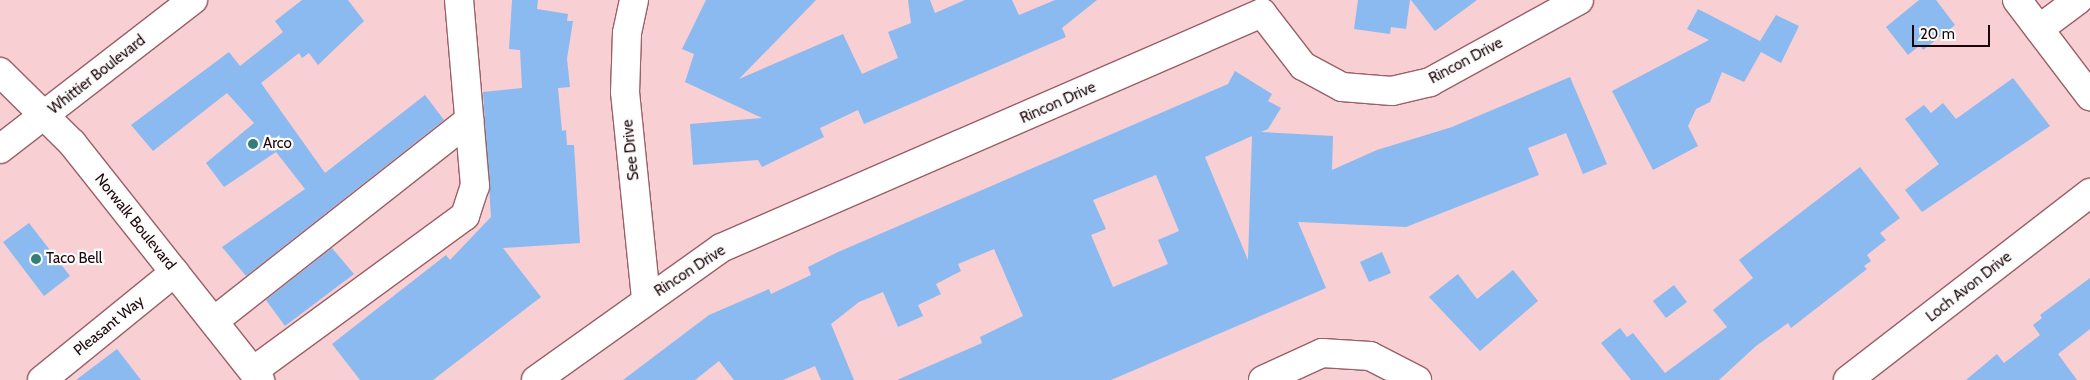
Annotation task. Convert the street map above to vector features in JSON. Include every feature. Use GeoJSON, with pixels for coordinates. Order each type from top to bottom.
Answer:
{"type":"FeatureCollection","features":[{"type":"Feature","properties":{"kind":"street","name":"Whittier Boulevard"},"geometry":{"type":"LineString","coordinates":[[0,149],[193,0]]}},
{"type":"Feature","properties":{"kind":"street"},"geometry":{"type":"LineString","coordinates":[[256,376],[465,216],[475,186],[459,0]]}},
{"type":"Feature","properties":{"kind":"street","name":"See Drive"},"geometry":{"type":"LineString","coordinates":[[634,0],[627,33],[625,92],[646,300]]}},
{"type":"Feature","properties":{"kind":"street","name":"Rincon Drive"},"geometry":{"type":"LineString","coordinates":[[536,380],[721,248],[1258,7],[1303,66],[1342,87],[1392,91],[1430,82],[1579,0]]}},
{"type":"Feature","properties":{"kind":"street"},"geometry":{"type":"LineString","coordinates":[[2017,0],[2090,96]]}},
{"type":"Feature","properties":{"kind":"street"},"geometry":{"type":"LineString","coordinates":[[2039,29],[2078,0]]}},
{"type":"Feature","properties":{"kind":"street","name":"Norwalk Boulevard"},"geometry":{"type":"LineString","coordinates":[[0,72],[45,115],[175,272],[256,376]]}},
{"type":"Feature","properties":{"kind":"street"},"geometry":{"type":"LineString","coordinates":[[214,321],[469,120]]}},
{"type":"Feature","properties":{"kind":"street","name":"Loch Avon Drive"},"geometry":{"type":"LineString","coordinates":[[1848,380],[2090,193]]}},
{"type":"Feature","properties":{"kind":"street","name":"Pleasant Way"},"geometry":{"type":"LineString","coordinates":[[42,380],[175,272]]}},
{"type":"Feature","properties":{"kind":"street"},"geometry":{"type":"LineString","coordinates":[[1263,380],[1322,353],[1370,356],[1417,380]]}},
{"type":"Feature","properties":{"kind":"building"},"geometry":{"type":"Polygon","coordinates":[[[302,0],[348,0],[364,21],[318,65],[309,53],[302,58],[299,53],[261,83],[325,173],[425,95],[444,120],[246,276],[222,247],[305,189],[276,152],[224,187],[206,163],[254,123],[227,93],[153,151],[131,125],[229,52],[240,66],[283,32],[275,21],[302,0]]]}},
{"type":"Feature","properties":{"kind":"building"},"geometry":{"type":"Polygon","coordinates":[[[512,0],[538,0],[537,9],[568,14],[567,21],[573,21],[567,59],[570,87],[558,88],[562,131],[566,130],[567,145],[574,145],[580,243],[503,248],[541,297],[433,380],[360,380],[332,344],[446,255],[450,260],[491,217],[483,92],[522,88],[520,50],[509,49],[512,0]]]}},
{"type":"Feature","properties":{"kind":"building"},"geometry":{"type":"Polygon","coordinates":[[[706,0],[816,0],[739,79],[843,34],[862,74],[898,58],[888,32],[911,23],[908,0],[930,0],[935,13],[965,0],[1012,0],[1019,15],[1055,0],[1097,0],[1062,28],[1066,37],[864,124],[858,110],[820,128],[824,137],[762,167],[758,160],[693,165],[690,124],[762,118],[685,82],[694,54],[682,49],[706,0]]]}},
{"type":"Feature","properties":{"kind":"building"},"geometry":{"type":"Polygon","coordinates":[[[1358,0],[1410,0],[1406,29],[1391,27],[1390,34],[1354,29],[1358,0]]]}},
{"type":"Feature","properties":{"kind":"building"},"geometry":{"type":"Polygon","coordinates":[[[1411,0],[1477,0],[1435,31],[1411,0]]]}},
{"type":"Feature","properties":{"kind":"building"},"geometry":{"type":"Polygon","coordinates":[[[1919,0],[1936,0],[1955,25],[1923,50],[1920,45],[1908,55],[1886,27],[1919,0]]]}},
{"type":"Feature","properties":{"kind":"building"},"geometry":{"type":"Polygon","coordinates":[[[1698,9],[1760,41],[1776,15],[1799,26],[1781,63],[1761,52],[1744,82],[1722,72],[1710,102],[1696,109],[1688,126],[1698,146],[1653,170],[1612,91],[1709,40],[1687,29],[1698,9]]]}},
{"type":"Feature","properties":{"kind":"building"},"geometry":{"type":"Polygon","coordinates":[[[1235,71],[1272,94],[1268,101],[1281,108],[1268,129],[1261,132],[1333,136],[1332,170],[1377,150],[1452,127],[1570,77],[1607,164],[1583,174],[1566,133],[1528,148],[1539,175],[1406,227],[1298,222],[1326,288],[1111,380],[897,380],[982,343],[980,337],[1023,316],[994,249],[958,264],[961,271],[936,284],[941,294],[918,305],[923,316],[898,327],[883,292],[859,302],[831,324],[854,380],[821,380],[815,366],[783,380],[734,380],[719,361],[695,380],[623,380],[709,315],[769,289],[771,294],[811,275],[808,267],[838,252],[1228,84],[1235,71]],[[1252,136],[1205,157],[1248,260],[1252,136]],[[1156,175],[1093,200],[1106,229],[1091,235],[1113,287],[1168,264],[1158,240],[1179,231],[1156,175]]]}},
{"type":"Feature","properties":{"kind":"building"},"geometry":{"type":"Polygon","coordinates":[[[2013,78],[2050,126],[1922,212],[1905,190],[1939,164],[1905,119],[1924,105],[1931,113],[1943,103],[1956,119],[2013,78]]]}},
{"type":"Feature","properties":{"kind":"building"},"geometry":{"type":"Polygon","coordinates":[[[1860,167],[1900,218],[1880,233],[1886,240],[1867,255],[1871,261],[1864,266],[1867,269],[1791,328],[1788,323],[1756,346],[1719,380],[1631,380],[1601,343],[1620,328],[1627,337],[1633,333],[1665,373],[1727,327],[1713,310],[1753,278],[1739,260],[1860,167]]]}},
{"type":"Feature","properties":{"kind":"building","name":"Taco Bell"},"geometry":{"type":"Polygon","coordinates":[[[29,223],[70,276],[44,296],[3,242],[29,223]]]}},
{"type":"Feature","properties":{"kind":"building"},"geometry":{"type":"Polygon","coordinates":[[[332,248],[354,274],[285,326],[266,300],[332,248]]]}},
{"type":"Feature","properties":{"kind":"building"},"geometry":{"type":"Polygon","coordinates":[[[1382,252],[1391,273],[1369,282],[1360,262],[1382,252]]]}},
{"type":"Feature","properties":{"kind":"building"},"geometry":{"type":"Polygon","coordinates":[[[1513,270],[1538,301],[1480,351],[1429,297],[1458,274],[1477,299],[1513,270]]]}},
{"type":"Feature","properties":{"kind":"building"},"geometry":{"type":"Polygon","coordinates":[[[2090,278],[2090,329],[2058,354],[2077,380],[1966,380],[1997,354],[2004,363],[2040,335],[2033,325],[2042,318],[2040,315],[2090,278]]]}},
{"type":"Feature","properties":{"kind":"building"},"geometry":{"type":"Polygon","coordinates":[[[1674,285],[1687,302],[1666,318],[1653,301],[1674,285]]]}},
{"type":"Feature","properties":{"kind":"building"},"geometry":{"type":"Polygon","coordinates":[[[117,349],[141,380],[76,380],[117,349]]]}},
{"type":"Feature","properties":{"kind":"place","name":"Arco"},"geometry":{"type":"Point","coordinates":[253,144]}},
{"type":"Feature","properties":{"kind":"place","name":"Taco Bell"},"geometry":{"type":"Point","coordinates":[36,259]}}]}
